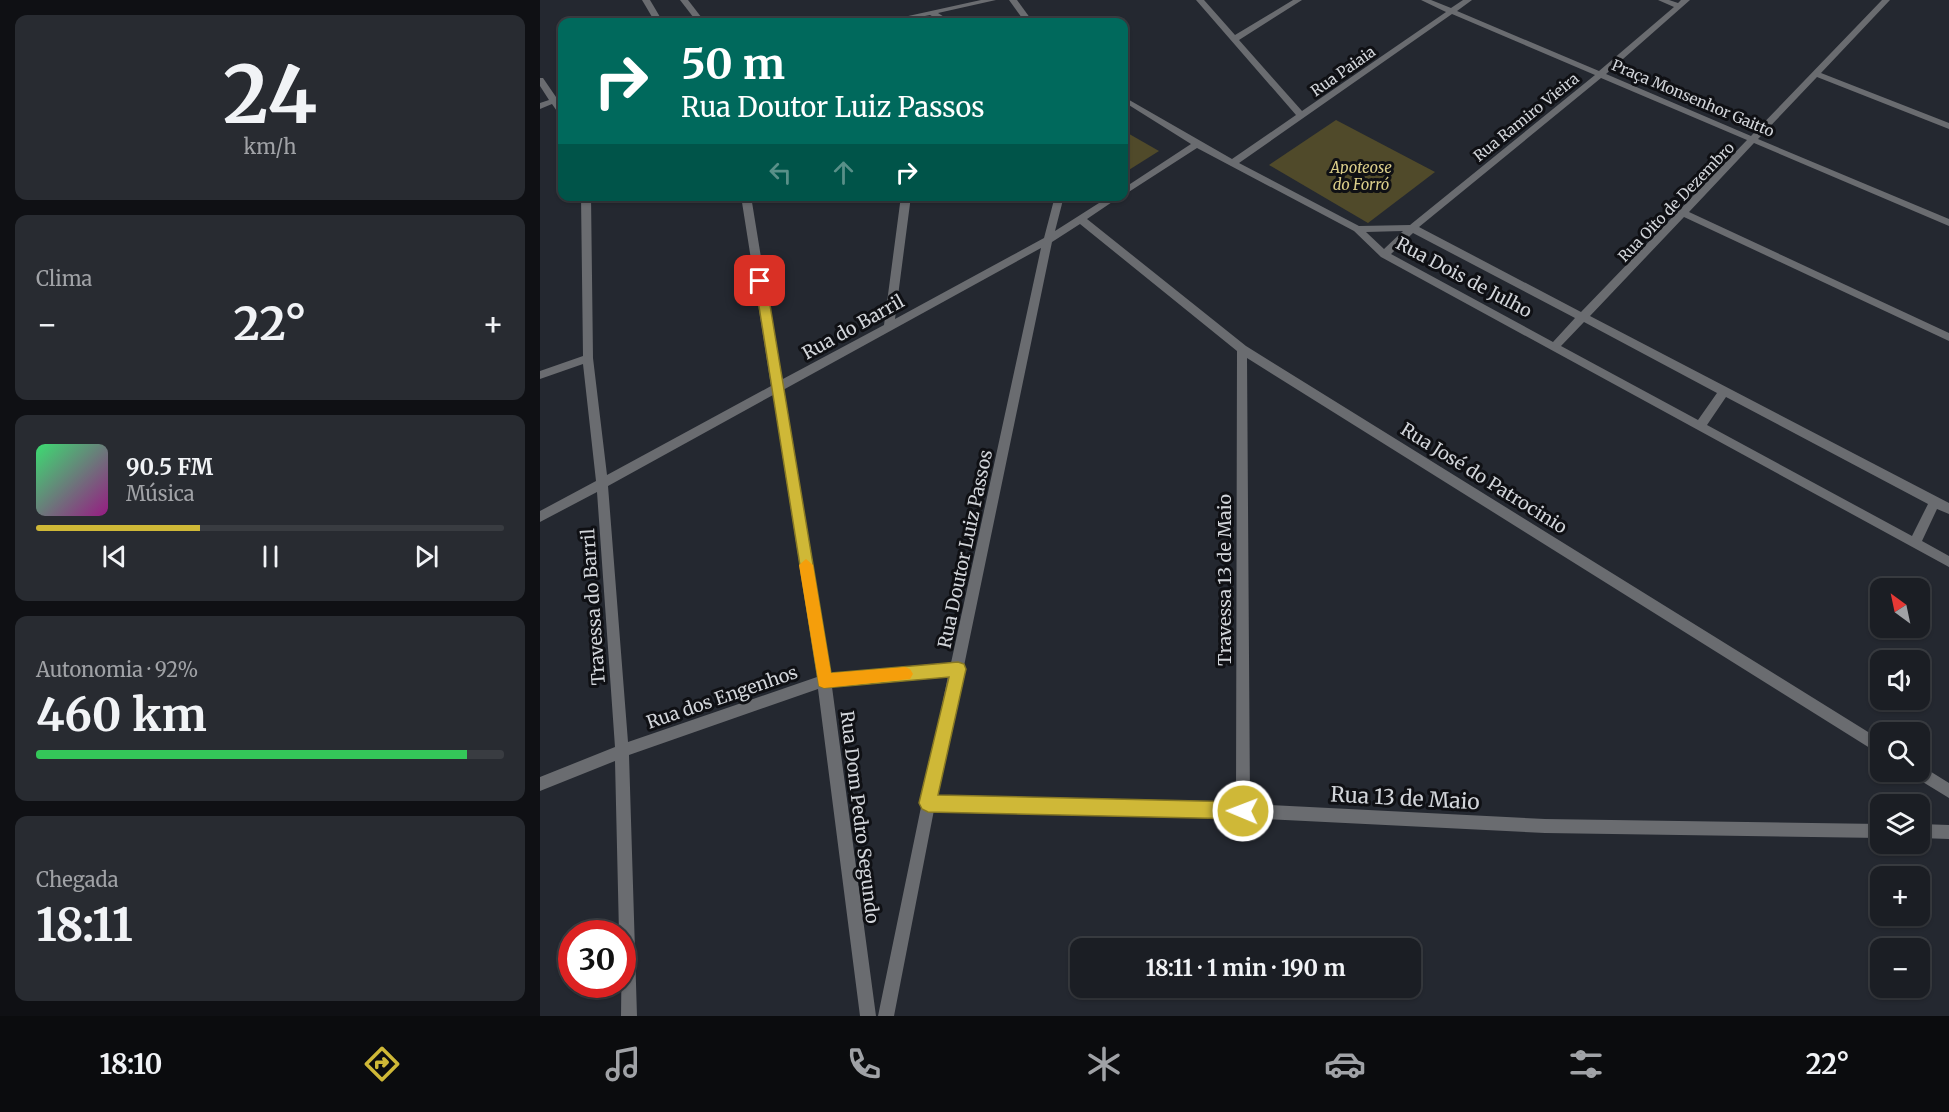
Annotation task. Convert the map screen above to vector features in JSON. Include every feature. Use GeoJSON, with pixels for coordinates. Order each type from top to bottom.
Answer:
{"type":"FeatureCollection","features":[{"type":"Feature","properties":{"kind":"street"},"geometry":{"type":"LineString","coordinates":[[646,0],[657,18]]}},
{"type":"Feature","properties":{"kind":"street"},"geometry":{"type":"LineString","coordinates":[[684,0],[698,18]]}},
{"type":"Feature","properties":{"kind":"street"},"geometry":{"type":"LineString","coordinates":[[906,18],[993,0]]}},
{"type":"Feature","properties":{"kind":"street"},"geometry":{"type":"LineString","coordinates":[[1013,0],[1026,18]]}},
{"type":"Feature","properties":{"kind":"street"},"geometry":{"type":"LineString","coordinates":[[1200,0],[1301,116]]}},
{"type":"Feature","properties":{"kind":"street"},"geometry":{"type":"LineString","coordinates":[[1234,39],[1298,0]]}},
{"type":"Feature","properties":{"kind":"street","name":"Praça Monsenhor Gaitto"},"geometry":{"type":"LineString","coordinates":[[1425,0],[1949,223]]}},
{"type":"Feature","properties":{"kind":"street","name":"Rua Paiaia"},"geometry":{"type":"LineString","coordinates":[[1233,163],[1468,0]]}},
{"type":"Feature","properties":{"kind":"street"},"geometry":{"type":"LineString","coordinates":[[1662,0],[1682,3]]}},
{"type":"Feature","properties":{"kind":"street","name":"Rua Oito de Dezembro"},"geometry":{"type":"LineString","coordinates":[[1555,346],[1887,0]]}},
{"type":"Feature","properties":{"kind":"street","name":"Rua Ramiro Vieira"},"geometry":{"type":"LineString","coordinates":[[1384,255],[1412,228],[1600,75],[1682,3]]}},
{"type":"Feature","properties":{"kind":"street"},"geometry":{"type":"LineString","coordinates":[[932,13],[941,18]]}},
{"type":"Feature","properties":{"kind":"street"},"geometry":{"type":"LineString","coordinates":[[1816,74],[1949,126]]}},
{"type":"Feature","properties":{"kind":"street"},"geometry":{"type":"LineString","coordinates":[[540,80],[558,99],[540,106]]}},
{"type":"Feature","properties":{"kind":"street"},"geometry":{"type":"LineString","coordinates":[[1128,101],[1197,144],[1357,229]]}},
{"type":"Feature","properties":{"kind":"street"},"geometry":{"type":"LineString","coordinates":[[1128,189],[1197,144]]}},
{"type":"Feature","properties":{"kind":"street","name":"Travessa do Barril"},"geometry":{"type":"LineString","coordinates":[[586,201],[588,358],[602,485],[622,751],[629,1016]]}},
{"type":"Feature","properties":{"kind":"street","name":"Rua Dom Pedro Segundo"},"geometry":{"type":"LineString","coordinates":[[747,201],[779,386],[824,681],[868,1016]]}},
{"type":"Feature","properties":{"kind":"street"},"geometry":{"type":"LineString","coordinates":[[889,326],[905,201]]}},
{"type":"Feature","properties":{"kind":"street","name":"Rua Doutor Luiz Passos"},"geometry":{"type":"LineString","coordinates":[[886,1016],[928,803],[1048,240],[1059,201]]}},
{"type":"Feature","properties":{"kind":"street","name":"Rua do Barril"},"geometry":{"type":"LineString","coordinates":[[540,516],[602,485],[1048,240],[1110,201]]}},
{"type":"Feature","properties":{"kind":"street"},"geometry":{"type":"LineString","coordinates":[[1683,213],[1949,337]]}},
{"type":"Feature","properties":{"kind":"street","name":"Rua José do Patrocinio"},"geometry":{"type":"LineString","coordinates":[[1082,220],[1242,349],[1870,741]]}},
{"type":"Feature","properties":{"kind":"street","name":"Rua Dois de Julho"},"geometry":{"type":"LineString","coordinates":[[1357,229],[1412,228],[1949,509]]}},
{"type":"Feature","properties":{"kind":"street","name":"Rua Dois de Julho"},"geometry":{"type":"LineString","coordinates":[[1357,229],[1384,255],[1701,425],[1949,562]]}},
{"type":"Feature","properties":{"kind":"street","name":"Travessa 13 de Maio"},"geometry":{"type":"LineString","coordinates":[[1242,349],[1243,811]]}},
{"type":"Feature","properties":{"kind":"street"},"geometry":{"type":"LineString","coordinates":[[540,375],[588,358]]}},
{"type":"Feature","properties":{"kind":"street"},"geometry":{"type":"LineString","coordinates":[[1701,425],[1725,392]]}},
{"type":"Feature","properties":{"kind":"street"},"geometry":{"type":"LineString","coordinates":[[1915,543],[1935,501]]}},
{"type":"Feature","properties":{"kind":"street","name":"Rua dos Engenhos"},"geometry":{"type":"LineString","coordinates":[[540,784],[622,751],[824,681],[958,669]]}},
{"type":"Feature","properties":{"kind":"street"},"geometry":{"type":"LineString","coordinates":[[1930,779],[1949,791]]}},
{"type":"Feature","properties":{"kind":"street","name":"Rua 13 de Maio"},"geometry":{"type":"LineString","coordinates":[[928,803],[1243,811],[1545,826],[1870,831]]}},
{"type":"Feature","properties":{"kind":"street"},"geometry":{"type":"LineString","coordinates":[[1930,831],[1949,832]]}},
{"type":"Feature","properties":{"kind":"green space","name":"Apoteose do Forró"},"geometry":{"type":"Polygon","coordinates":[[[1336,120],[1435,172],[1368,223],[1269,165],[1336,120]]]}},
{"type":"Feature","properties":{"kind":"green space"},"geometry":{"type":"Polygon","coordinates":[[[1128,133],[1159,151],[1128,170],[1128,133]]]}},
{"type":"Feature","properties":{"kind":"slow traffic"},"geometry":{"type":"LineString","coordinates":[[806,565],[824,681],[905,674]]}},
{"type":"Feature","properties":{"kind":"route"},"geometry":{"type":"LineString","coordinates":[[760,281],[779,386],[824,681],[958,669],[928,803],[1243,811]]}}]}
